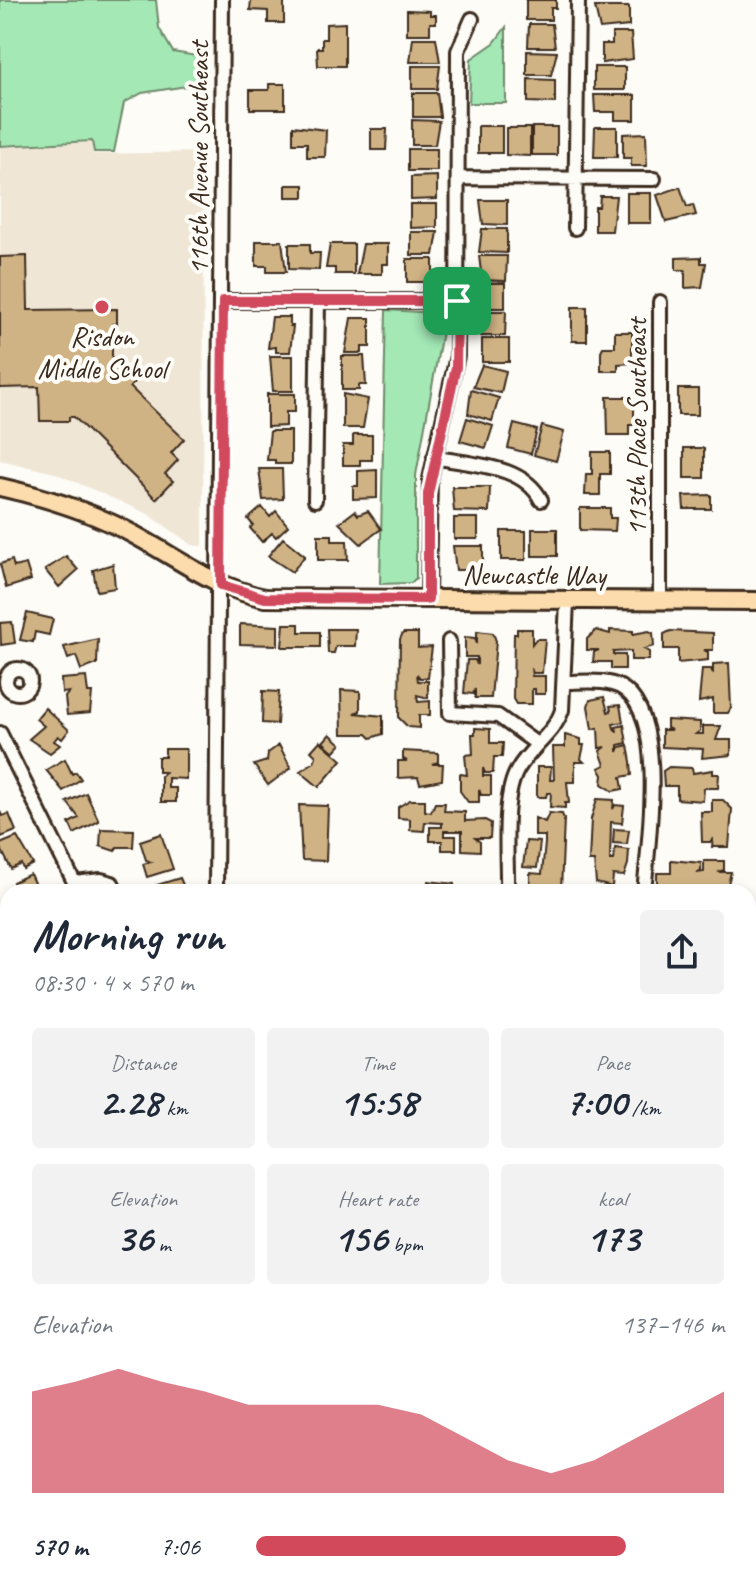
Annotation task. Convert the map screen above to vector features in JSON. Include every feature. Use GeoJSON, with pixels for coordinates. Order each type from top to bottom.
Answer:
{"type":"FeatureCollection","features":[{"type":"Feature","properties":{"kind":"main road","name":"Newcastle Way"},"geometry":{"type":"LineString","coordinates":[[0,487],[62,504],[119,526],[221,585],[265,598],[756,601]]}},
{"type":"Feature","properties":{"kind":"street","name":"116th Avenue Southeast"},"geometry":{"type":"LineString","coordinates":[[216,884],[223,301],[222,0]]}},
{"type":"Feature","properties":{"kind":"street"},"geometry":{"type":"LineString","coordinates":[[575,228],[578,0]]}},
{"type":"Feature","properties":{"kind":"street"},"geometry":{"type":"LineString","coordinates":[[428,599],[428,494],[456,367],[458,51],[472,19]]}},
{"type":"Feature","properties":{"kind":"street"},"geometry":{"type":"LineString","coordinates":[[458,178],[654,179]]}},
{"type":"Feature","properties":{"kind":"street"},"geometry":{"type":"LineString","coordinates":[[223,301],[457,301]]}},
{"type":"Feature","properties":{"kind":"street"},"geometry":{"type":"LineString","coordinates":[[315,500],[318,301]]}},
{"type":"Feature","properties":{"kind":"street","name":"113th Place Southeast"},"geometry":{"type":"LineString","coordinates":[[660,302],[660,600]]}},
{"type":"Feature","properties":{"kind":"street"},"geometry":{"type":"LineString","coordinates":[[434,457],[513,474],[531,483],[541,500]]}},
{"type":"Feature","properties":{"kind":"street"},"geometry":{"type":"LineString","coordinates":[[507,884],[510,788],[520,765],[558,721],[565,682],[567,601]]}},
{"type":"Feature","properties":{"kind":"street"},"geometry":{"type":"LineString","coordinates":[[449,641],[450,713],[498,716],[537,744]]}},
{"type":"Feature","properties":{"kind":"street"},"geometry":{"type":"LineString","coordinates":[[565,682],[616,684],[630,695],[641,713],[654,778],[645,884]]}},
{"type":"Feature","properties":{"kind":"street"},"geometry":{"type":"LineString","coordinates":[[0,733],[75,884]]}},
{"type":"Feature","properties":{"kind":"street"},"geometry":{"type":"LineString","coordinates":[[89,884],[101,880],[112,884]]}},
{"type":"Feature","properties":{"kind":"shaded area","name":"Risdon Middle School"},"geometry":{"type":"Polygon","coordinates":[[[92,142],[93,154],[204,152],[203,545],[200,546],[192,545],[148,514],[55,473],[0,460],[0,147],[92,142]]]}},
{"type":"Feature","properties":{"kind":"green space"},"geometry":{"type":"Polygon","coordinates":[[[0,0],[156,0],[159,28],[173,52],[197,56],[200,84],[142,93],[124,103],[114,152],[94,152],[92,141],[0,146],[0,0]]]}},
{"type":"Feature","properties":{"kind":"green space"},"geometry":{"type":"Polygon","coordinates":[[[506,27],[506,103],[469,103],[471,59],[494,43],[506,27]]]}},
{"type":"Feature","properties":{"kind":"green space"},"geometry":{"type":"Polygon","coordinates":[[[386,310],[436,313],[444,321],[416,475],[416,578],[411,583],[380,584],[386,310]]]}},
{"type":"Feature","properties":{"kind":"building"},"geometry":{"type":"Polygon","coordinates":[[[251,0],[284,0],[284,23],[268,23],[268,11],[250,10],[251,0]]]}},
{"type":"Feature","properties":{"kind":"building"},"geometry":{"type":"Polygon","coordinates":[[[526,0],[556,0],[556,8],[551,8],[551,20],[526,20],[526,0]]]}},
{"type":"Feature","properties":{"kind":"building"},"geometry":{"type":"Polygon","coordinates":[[[595,7],[629,7],[629,26],[600,29],[595,7]]]}},
{"type":"Feature","properties":{"kind":"building"},"geometry":{"type":"Polygon","coordinates":[[[407,10],[430,11],[430,15],[436,15],[436,23],[430,23],[430,34],[407,34],[407,10]]]}},
{"type":"Feature","properties":{"kind":"building"},"geometry":{"type":"Polygon","coordinates":[[[345,23],[345,66],[318,66],[317,48],[322,48],[322,39],[326,39],[326,24],[345,23]]]}},
{"type":"Feature","properties":{"kind":"building"},"geometry":{"type":"Polygon","coordinates":[[[529,24],[552,24],[555,47],[528,47],[529,24]]]}},
{"type":"Feature","properties":{"kind":"building"},"geometry":{"type":"Polygon","coordinates":[[[612,33],[631,33],[633,59],[602,63],[602,44],[612,44],[612,33]]]}},
{"type":"Feature","properties":{"kind":"building"},"geometry":{"type":"Polygon","coordinates":[[[413,38],[436,38],[440,62],[410,62],[413,38]]]}},
{"type":"Feature","properties":{"kind":"building"},"geometry":{"type":"Polygon","coordinates":[[[527,51],[557,52],[551,75],[527,75],[527,51]]]}},
{"type":"Feature","properties":{"kind":"building"},"geometry":{"type":"Polygon","coordinates":[[[412,66],[440,66],[437,89],[412,89],[412,66]]]}},
{"type":"Feature","properties":{"kind":"building"},"geometry":{"type":"Polygon","coordinates":[[[594,67],[625,67],[625,90],[594,90],[594,67]]]}},
{"type":"Feature","properties":{"kind":"building"},"geometry":{"type":"Polygon","coordinates":[[[528,79],[555,80],[555,103],[528,102],[528,79]]]}},
{"type":"Feature","properties":{"kind":"building"},"geometry":{"type":"Polygon","coordinates":[[[269,84],[285,84],[285,109],[250,109],[250,90],[269,90],[269,84]]]}},
{"type":"Feature","properties":{"kind":"building"},"geometry":{"type":"Polygon","coordinates":[[[413,93],[437,93],[440,117],[413,117],[413,93]]]}},
{"type":"Feature","properties":{"kind":"building"},"geometry":{"type":"Polygon","coordinates":[[[594,95],[635,95],[635,120],[615,120],[615,112],[595,112],[594,95]]]}},
{"type":"Feature","properties":{"kind":"building"},"geometry":{"type":"Polygon","coordinates":[[[412,120],[439,121],[435,145],[412,145],[412,120]]]}},
{"type":"Feature","properties":{"kind":"building"},"geometry":{"type":"Polygon","coordinates":[[[293,126],[326,130],[325,157],[307,157],[307,143],[293,143],[293,126]]]}},
{"type":"Feature","properties":{"kind":"building"},"geometry":{"type":"Polygon","coordinates":[[[478,126],[502,126],[502,153],[478,153],[478,126]]]}},
{"type":"Feature","properties":{"kind":"building"},"geometry":{"type":"Polygon","coordinates":[[[532,127],[557,127],[557,155],[532,155],[532,127]]]}},
{"type":"Feature","properties":{"kind":"building"},"geometry":{"type":"Polygon","coordinates":[[[595,127],[617,127],[617,157],[594,157],[595,127]]]}},
{"type":"Feature","properties":{"kind":"building"},"geometry":{"type":"Polygon","coordinates":[[[506,128],[530,128],[530,156],[506,155],[506,128]]]}},
{"type":"Feature","properties":{"kind":"building"},"geometry":{"type":"Polygon","coordinates":[[[371,129],[387,129],[386,150],[371,150],[371,129]]]}},
{"type":"Feature","properties":{"kind":"building"},"geometry":{"type":"Polygon","coordinates":[[[646,133],[647,166],[631,166],[631,158],[623,158],[623,134],[646,133]]]}},
{"type":"Feature","properties":{"kind":"building"},"geometry":{"type":"Polygon","coordinates":[[[408,149],[437,149],[437,171],[408,171],[408,149]]]}},
{"type":"Feature","properties":{"kind":"building"},"geometry":{"type":"Polygon","coordinates":[[[437,176],[437,199],[411,200],[411,177],[437,176]]]}},
{"type":"Feature","properties":{"kind":"building"},"geometry":{"type":"Polygon","coordinates":[[[286,185],[304,185],[304,197],[286,197],[286,185]]]}},
{"type":"Feature","properties":{"kind":"building"},"geometry":{"type":"Polygon","coordinates":[[[680,187],[687,207],[693,205],[696,215],[666,222],[657,195],[680,187]]]}},
{"type":"Feature","properties":{"kind":"building"},"geometry":{"type":"Polygon","coordinates":[[[627,193],[651,193],[651,223],[627,223],[627,193]]]}},
{"type":"Feature","properties":{"kind":"building"},"geometry":{"type":"Polygon","coordinates":[[[600,196],[616,196],[612,231],[595,231],[595,207],[599,207],[600,196]]]}},
{"type":"Feature","properties":{"kind":"building"},"geometry":{"type":"Polygon","coordinates":[[[480,200],[507,200],[507,225],[483,224],[480,200]]]}},
{"type":"Feature","properties":{"kind":"building"},"geometry":{"type":"Polygon","coordinates":[[[410,204],[437,204],[437,227],[410,228],[410,204]]]}},
{"type":"Feature","properties":{"kind":"building"},"geometry":{"type":"Polygon","coordinates":[[[482,229],[507,229],[507,253],[479,252],[482,229]]]}},
{"type":"Feature","properties":{"kind":"building"},"geometry":{"type":"Polygon","coordinates":[[[411,232],[438,232],[434,255],[411,255],[411,232]]]}},
{"type":"Feature","properties":{"kind":"building"},"geometry":{"type":"Polygon","coordinates":[[[256,241],[282,241],[286,272],[267,272],[267,266],[256,266],[256,241]]]}},
{"type":"Feature","properties":{"kind":"building"},"geometry":{"type":"Polygon","coordinates":[[[289,244],[310,244],[310,253],[320,253],[319,270],[289,269],[289,244]]]}},
{"type":"Feature","properties":{"kind":"building"},"geometry":{"type":"Polygon","coordinates":[[[330,244],[354,244],[354,274],[335,274],[335,268],[326,268],[330,244]]]}},
{"type":"Feature","properties":{"kind":"building"},"geometry":{"type":"Polygon","coordinates":[[[363,244],[388,244],[388,264],[382,264],[382,274],[357,274],[363,244]]]}},
{"type":"Feature","properties":{"kind":"building"},"geometry":{"type":"Polygon","coordinates":[[[27,256],[28,310],[117,309],[117,324],[112,324],[112,357],[136,380],[130,387],[184,439],[171,453],[178,460],[165,474],[173,481],[156,499],[74,417],[69,417],[69,421],[40,421],[39,387],[0,388],[0,257],[27,256]]]}},
{"type":"Feature","properties":{"kind":"building"},"geometry":{"type":"Polygon","coordinates":[[[479,256],[507,256],[506,281],[482,280],[479,256]]]}},
{"type":"Feature","properties":{"kind":"building"},"geometry":{"type":"Polygon","coordinates":[[[701,257],[701,263],[706,263],[702,287],[685,288],[685,270],[676,270],[676,258],[701,257]]]}},
{"type":"Feature","properties":{"kind":"building"},"geometry":{"type":"Polygon","coordinates":[[[407,259],[433,259],[433,282],[407,282],[407,259]]]}},
{"type":"Feature","properties":{"kind":"building"},"geometry":{"type":"Polygon","coordinates":[[[481,283],[505,283],[505,308],[477,308],[481,283]]]}},
{"type":"Feature","properties":{"kind":"building"},"geometry":{"type":"Polygon","coordinates":[[[572,307],[587,307],[587,341],[572,341],[572,307]]]}},
{"type":"Feature","properties":{"kind":"building"},"geometry":{"type":"Polygon","coordinates":[[[478,311],[506,311],[505,336],[481,336],[478,311]]]}},
{"type":"Feature","properties":{"kind":"building"},"geometry":{"type":"Polygon","coordinates":[[[272,317],[290,317],[290,326],[293,326],[290,352],[276,352],[276,347],[268,348],[272,317]]]}},
{"type":"Feature","properties":{"kind":"building"},"geometry":{"type":"Polygon","coordinates":[[[351,318],[370,318],[370,347],[362,347],[362,353],[345,353],[351,318]]]}},
{"type":"Feature","properties":{"kind":"building"},"geometry":{"type":"Polygon","coordinates":[[[615,332],[632,332],[632,363],[618,364],[618,371],[601,371],[601,351],[603,347],[615,347],[615,332]]]}},
{"type":"Feature","properties":{"kind":"building"},"geometry":{"type":"Polygon","coordinates":[[[482,339],[509,339],[509,362],[482,362],[482,339]]]}},
{"type":"Feature","properties":{"kind":"building"},"geometry":{"type":"Polygon","coordinates":[[[270,356],[293,356],[293,391],[273,391],[270,356]]]}},
{"type":"Feature","properties":{"kind":"building"},"geometry":{"type":"Polygon","coordinates":[[[342,356],[364,356],[366,385],[359,385],[359,390],[342,390],[342,356]]]}},
{"type":"Feature","properties":{"kind":"building"},"geometry":{"type":"Polygon","coordinates":[[[482,365],[506,371],[501,393],[473,387],[482,365]]]}},
{"type":"Feature","properties":{"kind":"building"},"geometry":{"type":"Polygon","coordinates":[[[678,389],[698,389],[698,415],[678,415],[678,389]]]}},
{"type":"Feature","properties":{"kind":"building"},"geometry":{"type":"Polygon","coordinates":[[[471,390],[499,398],[492,421],[468,414],[471,390]]]}},
{"type":"Feature","properties":{"kind":"building"},"geometry":{"type":"Polygon","coordinates":[[[267,394],[295,394],[295,412],[286,412],[286,426],[267,427],[267,394]]]}},
{"type":"Feature","properties":{"kind":"building"},"geometry":{"type":"Polygon","coordinates":[[[343,394],[368,399],[363,428],[343,428],[343,394]]]}},
{"type":"Feature","properties":{"kind":"building"},"geometry":{"type":"Polygon","coordinates":[[[607,397],[634,397],[634,425],[629,425],[629,435],[608,435],[607,397]]]}},
{"type":"Feature","properties":{"kind":"building"},"geometry":{"type":"Polygon","coordinates":[[[467,418],[493,426],[486,448],[460,441],[467,418]]]}},
{"type":"Feature","properties":{"kind":"building"},"geometry":{"type":"Polygon","coordinates":[[[514,424],[537,430],[531,454],[508,448],[514,424]]]}},
{"type":"Feature","properties":{"kind":"building"},"geometry":{"type":"Polygon","coordinates":[[[542,426],[564,432],[556,461],[534,455],[542,426]]]}},
{"type":"Feature","properties":{"kind":"building"},"geometry":{"type":"Polygon","coordinates":[[[270,431],[291,431],[291,464],[275,464],[275,460],[267,460],[270,431]]]}},
{"type":"Feature","properties":{"kind":"building"},"geometry":{"type":"Polygon","coordinates":[[[353,435],[372,435],[372,460],[360,460],[360,465],[343,465],[343,445],[353,445],[353,435]]]}},
{"type":"Feature","properties":{"kind":"building"},"geometry":{"type":"Polygon","coordinates":[[[684,448],[704,448],[704,478],[684,478],[684,448]]]}},
{"type":"Feature","properties":{"kind":"building"},"geometry":{"type":"Polygon","coordinates":[[[592,452],[610,452],[610,474],[600,474],[600,495],[585,495],[586,474],[592,474],[592,452]]]}},
{"type":"Feature","properties":{"kind":"building"},"geometry":{"type":"Polygon","coordinates":[[[259,469],[282,469],[283,499],[263,500],[259,469]]]}},
{"type":"Feature","properties":{"kind":"building"},"geometry":{"type":"Polygon","coordinates":[[[377,470],[377,498],[353,499],[353,486],[358,486],[358,471],[377,470]]]}},
{"type":"Feature","properties":{"kind":"building"},"geometry":{"type":"Polygon","coordinates":[[[452,487],[490,487],[489,512],[454,511],[452,487]]]}},
{"type":"Feature","properties":{"kind":"building"},"geometry":{"type":"Polygon","coordinates":[[[711,495],[711,509],[684,509],[683,496],[711,495]]]}},
{"type":"Feature","properties":{"kind":"building"},"geometry":{"type":"Polygon","coordinates":[[[262,507],[270,517],[276,511],[288,526],[276,537],[272,533],[262,542],[250,528],[253,525],[248,519],[262,507]]]}},
{"type":"Feature","properties":{"kind":"building"},"geometry":{"type":"Polygon","coordinates":[[[580,508],[610,508],[610,518],[616,518],[615,531],[580,530],[580,508]]]}},
{"type":"Feature","properties":{"kind":"building"},"geometry":{"type":"Polygon","coordinates":[[[355,511],[358,515],[368,511],[381,529],[361,544],[339,523],[355,511]]]}},
{"type":"Feature","properties":{"kind":"building"},"geometry":{"type":"Polygon","coordinates":[[[454,518],[478,518],[478,539],[454,539],[454,518]]]}},
{"type":"Feature","properties":{"kind":"building"},"geometry":{"type":"Polygon","coordinates":[[[532,529],[557,529],[557,556],[532,556],[532,529]]]}},
{"type":"Feature","properties":{"kind":"building"},"geometry":{"type":"Polygon","coordinates":[[[501,531],[526,531],[526,560],[501,560],[501,531]]]}},
{"type":"Feature","properties":{"kind":"building"},"geometry":{"type":"Polygon","coordinates":[[[318,535],[332,535],[332,541],[347,541],[348,560],[318,560],[318,535]]]}},
{"type":"Feature","properties":{"kind":"building"},"geometry":{"type":"Polygon","coordinates":[[[283,538],[305,556],[292,572],[268,556],[283,538]]]}},
{"type":"Feature","properties":{"kind":"building"},"geometry":{"type":"Polygon","coordinates":[[[453,546],[483,546],[483,570],[456,570],[453,546]]]}},
{"type":"Feature","properties":{"kind":"building"},"geometry":{"type":"Polygon","coordinates":[[[66,556],[78,570],[59,587],[45,570],[66,556]]]}},
{"type":"Feature","properties":{"kind":"building"},"geometry":{"type":"Polygon","coordinates":[[[12,560],[14,567],[26,564],[31,580],[6,588],[0,564],[12,560]]]}},
{"type":"Feature","properties":{"kind":"building"},"geometry":{"type":"Polygon","coordinates":[[[113,564],[115,588],[97,591],[93,570],[113,564]]]}},
{"type":"Feature","properties":{"kind":"building"},"geometry":{"type":"Polygon","coordinates":[[[27,613],[53,619],[49,635],[35,632],[33,642],[20,640],[27,613]]]}},
{"type":"Feature","properties":{"kind":"building"},"geometry":{"type":"Polygon","coordinates":[[[12,622],[15,643],[1,645],[0,623],[12,622]]]}},
{"type":"Feature","properties":{"kind":"building"},"geometry":{"type":"Polygon","coordinates":[[[240,624],[278,626],[278,645],[240,644],[240,624]]]}},
{"type":"Feature","properties":{"kind":"building"},"geometry":{"type":"Polygon","coordinates":[[[284,624],[299,624],[299,632],[320,632],[320,647],[282,647],[284,624]]]}},
{"type":"Feature","properties":{"kind":"building"},"geometry":{"type":"Polygon","coordinates":[[[327,629],[356,629],[355,646],[336,646],[334,653],[328,653],[327,629]]]}},
{"type":"Feature","properties":{"kind":"building"},"geometry":{"type":"Polygon","coordinates":[[[517,629],[532,629],[532,644],[536,639],[545,639],[542,673],[533,673],[531,668],[532,676],[545,676],[545,694],[535,694],[535,689],[532,689],[532,704],[516,704],[513,699],[514,634],[517,634],[517,629]]]}},
{"type":"Feature","properties":{"kind":"building"},"geometry":{"type":"Polygon","coordinates":[[[596,630],[610,634],[610,630],[653,633],[654,646],[644,649],[649,652],[649,660],[631,660],[631,651],[613,652],[613,655],[625,655],[625,669],[611,669],[611,662],[593,662],[594,652],[599,650],[587,650],[587,639],[596,630]]]}},
{"type":"Feature","properties":{"kind":"building"},"geometry":{"type":"Polygon","coordinates":[[[477,631],[493,633],[496,641],[491,698],[475,698],[475,689],[473,694],[464,693],[467,660],[475,660],[477,665],[477,657],[465,657],[465,637],[475,638],[477,644],[477,631]]]}},
{"type":"Feature","properties":{"kind":"building"},"geometry":{"type":"Polygon","coordinates":[[[670,631],[713,633],[713,650],[704,650],[708,652],[708,660],[678,663],[678,649],[664,649],[664,634],[670,631]]]}},
{"type":"Feature","properties":{"kind":"building"},"geometry":{"type":"Polygon","coordinates":[[[403,633],[418,633],[418,648],[432,647],[428,678],[420,678],[417,674],[418,681],[428,681],[428,698],[417,695],[418,702],[430,701],[430,715],[419,715],[419,728],[408,727],[399,718],[400,639],[403,633]]]}},
{"type":"Feature","properties":{"kind":"building"},"geometry":{"type":"Polygon","coordinates":[[[98,639],[97,664],[81,670],[76,656],[68,659],[64,647],[98,639]]]}},
{"type":"Feature","properties":{"kind":"building"},"geometry":{"type":"Polygon","coordinates":[[[729,663],[731,708],[728,713],[713,713],[713,699],[699,702],[702,669],[711,669],[713,674],[713,664],[729,663]]]}},
{"type":"Feature","properties":{"kind":"building"},"geometry":{"type":"Polygon","coordinates":[[[86,677],[88,693],[92,693],[90,713],[67,715],[65,697],[69,692],[62,693],[61,679],[86,677]]]}},
{"type":"Feature","properties":{"kind":"building"},"geometry":{"type":"Polygon","coordinates":[[[341,690],[360,691],[360,711],[354,713],[383,716],[383,734],[371,738],[367,734],[342,734],[341,690]]]}},
{"type":"Feature","properties":{"kind":"building"},"geometry":{"type":"Polygon","coordinates":[[[263,691],[279,692],[277,724],[262,723],[263,691]]]}},
{"type":"Feature","properties":{"kind":"building"},"geometry":{"type":"Polygon","coordinates":[[[604,697],[608,712],[611,711],[610,706],[620,705],[623,722],[613,724],[617,732],[616,727],[624,725],[627,743],[618,745],[618,752],[620,747],[628,745],[631,762],[632,775],[621,777],[623,789],[613,791],[602,784],[603,775],[599,768],[605,765],[600,751],[606,747],[599,748],[598,728],[592,729],[588,706],[590,700],[604,697]]]}},
{"type":"Feature","properties":{"kind":"building"},"geometry":{"type":"Polygon","coordinates":[[[45,708],[69,730],[62,739],[58,736],[54,741],[60,745],[50,753],[29,739],[44,726],[36,719],[45,708]]]}},
{"type":"Feature","properties":{"kind":"building"},"geometry":{"type":"Polygon","coordinates":[[[667,720],[700,722],[700,731],[696,734],[703,734],[703,726],[721,726],[716,740],[731,740],[731,755],[702,758],[703,749],[662,747],[662,730],[671,730],[667,728],[667,720]]]}},
{"type":"Feature","properties":{"kind":"building"},"geometry":{"type":"Polygon","coordinates":[[[475,728],[490,729],[490,743],[503,743],[502,757],[494,757],[493,773],[485,773],[483,768],[483,776],[491,776],[491,795],[481,795],[479,789],[479,802],[468,802],[460,791],[460,774],[467,775],[465,755],[473,754],[472,734],[475,734],[475,728]]]}},
{"type":"Feature","properties":{"kind":"building"},"geometry":{"type":"Polygon","coordinates":[[[330,734],[341,744],[334,752],[323,742],[330,734]]]}},
{"type":"Feature","properties":{"kind":"building"},"geometry":{"type":"Polygon","coordinates":[[[565,735],[581,739],[581,745],[584,745],[581,759],[584,762],[575,762],[575,782],[567,782],[569,803],[565,803],[565,808],[550,807],[551,793],[547,793],[546,797],[537,797],[537,767],[551,767],[550,780],[554,780],[553,747],[565,747],[565,735]]]}},
{"type":"Feature","properties":{"kind":"building"},"geometry":{"type":"Polygon","coordinates":[[[320,741],[342,760],[319,787],[300,771],[314,762],[316,756],[311,751],[320,741]]]}},
{"type":"Feature","properties":{"kind":"building"},"geometry":{"type":"Polygon","coordinates":[[[279,745],[291,768],[268,785],[254,765],[267,761],[268,753],[279,745]]]}},
{"type":"Feature","properties":{"kind":"building"},"geometry":{"type":"Polygon","coordinates":[[[165,749],[186,749],[186,779],[168,778],[168,788],[176,788],[176,802],[161,802],[161,776],[165,772],[158,772],[158,757],[165,757],[165,749]]]}},
{"type":"Feature","properties":{"kind":"building"},"geometry":{"type":"Polygon","coordinates":[[[403,751],[438,753],[438,762],[432,764],[443,764],[442,780],[420,784],[418,777],[398,778],[398,761],[407,761],[403,759],[403,751]]]}},
{"type":"Feature","properties":{"kind":"building"},"geometry":{"type":"Polygon","coordinates":[[[65,759],[72,774],[76,772],[81,779],[63,791],[46,770],[65,759]]]}},
{"type":"Feature","properties":{"kind":"building"},"geometry":{"type":"Polygon","coordinates":[[[669,767],[692,768],[693,773],[713,770],[713,774],[719,774],[718,788],[704,788],[703,801],[677,799],[677,786],[664,786],[663,771],[669,767]]]}},
{"type":"Feature","properties":{"kind":"building"},"geometry":{"type":"Polygon","coordinates":[[[86,793],[99,821],[74,834],[69,823],[79,818],[67,802],[86,793]]]}},
{"type":"Feature","properties":{"kind":"building"},"geometry":{"type":"Polygon","coordinates":[[[597,799],[614,800],[613,809],[615,805],[624,806],[622,823],[611,822],[610,860],[614,860],[615,848],[629,850],[628,864],[624,876],[613,875],[612,884],[596,883],[594,861],[589,861],[591,819],[597,799]]]}},
{"type":"Feature","properties":{"kind":"building"},"geometry":{"type":"Polygon","coordinates":[[[410,800],[425,800],[425,811],[431,812],[435,803],[445,803],[444,811],[465,812],[465,821],[485,820],[491,823],[490,838],[475,838],[480,842],[480,851],[462,850],[462,831],[444,831],[444,836],[456,836],[456,850],[442,850],[442,841],[430,841],[430,827],[442,827],[442,823],[425,822],[424,831],[410,830],[410,819],[398,818],[398,807],[410,800]]]}},
{"type":"Feature","properties":{"kind":"building"},"geometry":{"type":"Polygon","coordinates":[[[712,800],[723,800],[732,809],[729,847],[712,847],[713,838],[711,842],[702,842],[701,812],[712,812],[712,800]]]}},
{"type":"Feature","properties":{"kind":"building"},"geometry":{"type":"Polygon","coordinates":[[[299,805],[328,806],[326,861],[302,860],[299,805]]]}},
{"type":"Feature","properties":{"kind":"building"},"geometry":{"type":"Polygon","coordinates":[[[0,811],[2,816],[9,814],[16,831],[1,837],[0,811]]]}},
{"type":"Feature","properties":{"kind":"building"},"geometry":{"type":"Polygon","coordinates":[[[549,813],[562,814],[564,819],[561,884],[530,884],[530,873],[542,874],[545,843],[545,836],[535,836],[535,818],[545,822],[549,813]]]}},
{"type":"Feature","properties":{"kind":"building"},"geometry":{"type":"Polygon","coordinates":[[[101,829],[134,830],[133,847],[117,847],[115,851],[100,846],[101,829]]]}},
{"type":"Feature","properties":{"kind":"building"},"geometry":{"type":"Polygon","coordinates":[[[614,829],[629,830],[627,844],[613,843],[614,829]]]}},
{"type":"Feature","properties":{"kind":"building"},"geometry":{"type":"Polygon","coordinates":[[[161,834],[173,869],[147,877],[143,864],[151,862],[146,860],[140,841],[161,834]]]}},
{"type":"Feature","properties":{"kind":"building"},"geometry":{"type":"Polygon","coordinates":[[[17,837],[33,864],[23,869],[21,864],[11,869],[0,844],[17,837]]]}},
{"type":"Feature","properties":{"kind":"building"},"geometry":{"type":"Polygon","coordinates":[[[526,841],[540,842],[537,868],[523,867],[526,841]]]}},
{"type":"Feature","properties":{"kind":"building"},"geometry":{"type":"Polygon","coordinates":[[[671,860],[701,863],[701,871],[697,873],[704,872],[704,861],[724,861],[724,870],[718,872],[731,872],[728,884],[657,884],[657,873],[671,873],[671,860]]]}},
{"type":"Feature","properties":{"kind":"building"},"geometry":{"type":"Polygon","coordinates":[[[30,874],[34,884],[14,884],[30,874]]]}},
{"type":"Feature","properties":{"kind":"building"},"geometry":{"type":"Polygon","coordinates":[[[180,878],[183,884],[160,884],[180,878]]]}},
{"type":"Feature","properties":{"kind":"place","name":"Risdon Middle School"},"geometry":{"type":"Point","coordinates":[102,307]}},
{"type":"Feature","properties":{"kind":"route"},"geometry":{"type":"LineString","coordinates":[[223,301],[457,301],[456,367],[428,494],[428,599],[265,598],[221,585],[223,301]]}}]}
